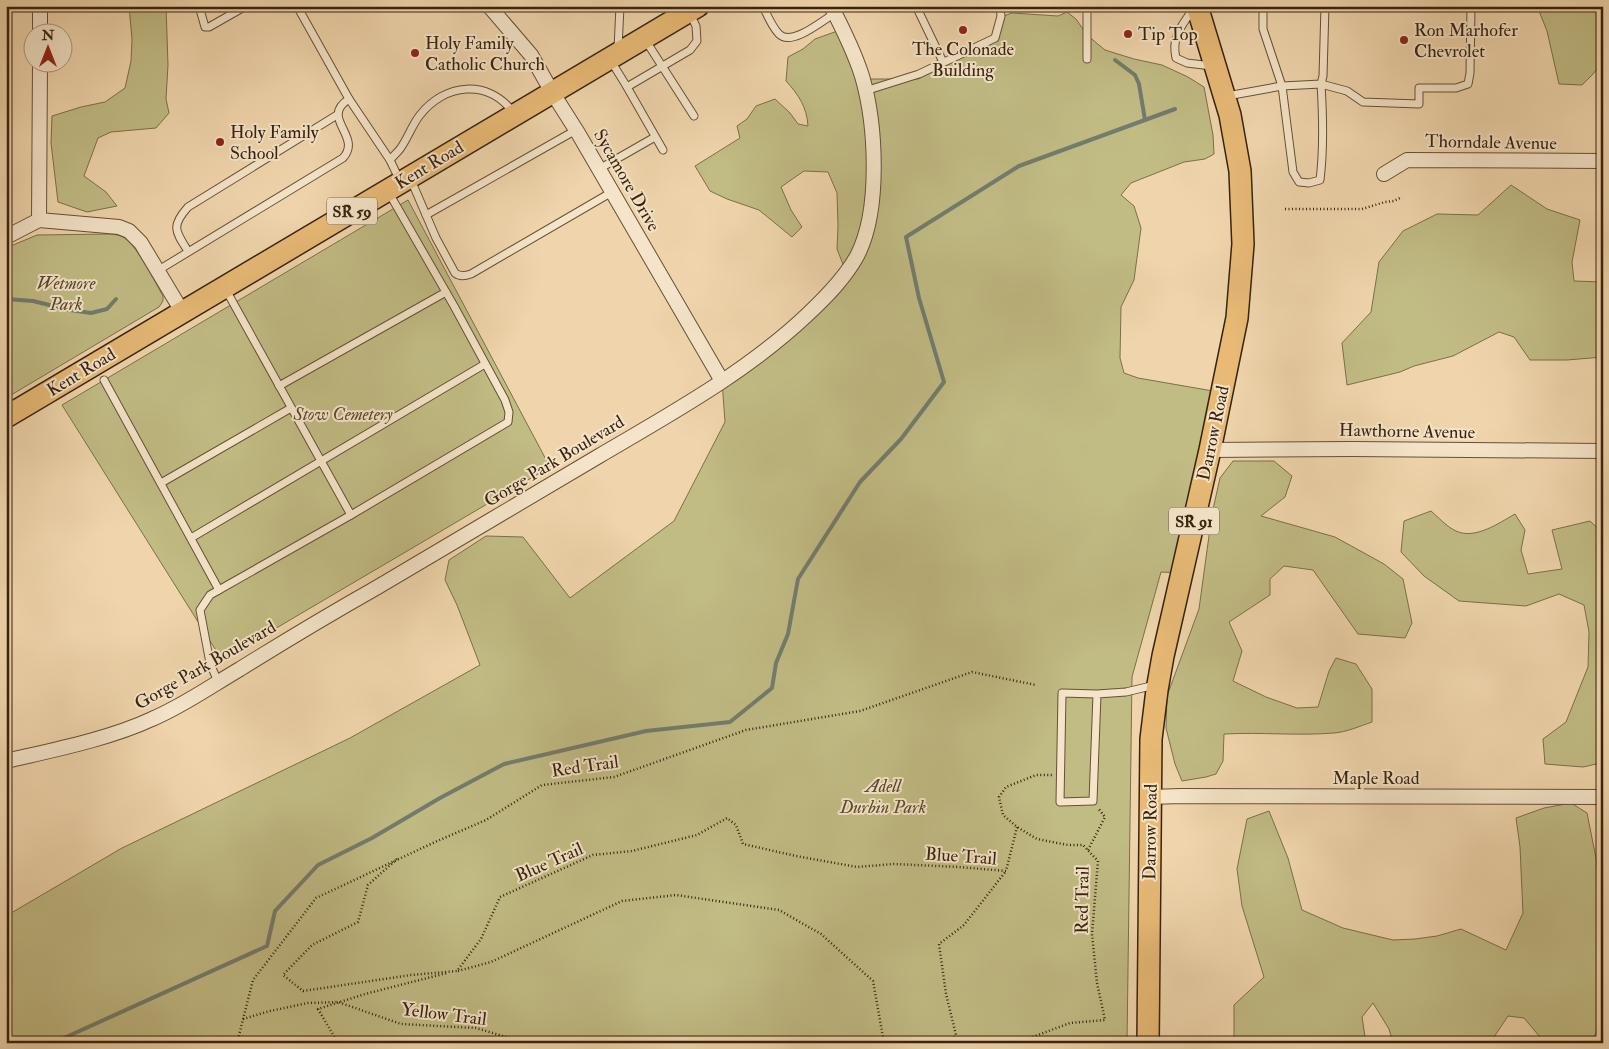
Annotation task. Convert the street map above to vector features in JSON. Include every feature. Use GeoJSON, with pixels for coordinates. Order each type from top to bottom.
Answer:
{"type":"FeatureCollection","features":[{"type":"Feature","properties":{"kind":"main road","name":"Darrow Road"},"geometry":{"type":"LineString","coordinates":[[1148,1043],[1151,740],[1158,684],[1237,318],[1244,244],[1240,171],[1230,115],[1196,6]]}},
{"type":"Feature","properties":{"kind":"main road","name":"Kent Road"},"geometry":{"type":"LineString","coordinates":[[6,417],[694,9]]}},
{"type":"Feature","properties":{"kind":"street"},"geometry":{"type":"LineString","coordinates":[[40,6],[40,22]]}},
{"type":"Feature","properties":{"kind":"street","name":"Sycamore Drive"},"geometry":{"type":"LineString","coordinates":[[489,6],[531,54],[722,381]]}},
{"type":"Feature","properties":{"kind":"street","name":"Gorge Park Boulevard"},"geometry":{"type":"LineString","coordinates":[[6,761],[129,729],[154,719],[635,435],[722,381],[764,352],[808,315],[830,292],[850,267],[859,252],[871,209],[874,181],[873,150],[865,91],[856,58],[833,10]]}},
{"type":"Feature","properties":{"kind":"street"},"geometry":{"type":"LineString","coordinates":[[39,220],[40,72]]}},
{"type":"Feature","properties":{"kind":"street","name":"Thorndale Avenue"},"geometry":{"type":"LineString","coordinates":[[1384,174],[1407,160],[1603,161]]}},
{"type":"Feature","properties":{"kind":"street"},"geometry":{"type":"LineString","coordinates":[[6,237],[39,220],[119,227],[129,231],[141,243],[183,312]]}},
{"type":"Feature","properties":{"kind":"street","name":"Hawthorne Avenue"},"geometry":{"type":"LineString","coordinates":[[1210,450],[1603,451]]}},
{"type":"Feature","properties":{"kind":"street","name":"Maple Road"},"geometry":{"type":"LineString","coordinates":[[1150,797],[1603,797]]}},
{"type":"Feature","properties":{"kind":"lane"},"geometry":{"type":"LineString","coordinates":[[199,6],[204,27],[209,27],[246,6]]}},
{"type":"Feature","properties":{"kind":"lane"},"geometry":{"type":"LineString","coordinates":[[218,682],[210,663],[200,610],[210,595],[351,515],[508,422],[509,412],[505,400],[446,292],[390,160],[349,99],[297,6]]}},
{"type":"Feature","properties":{"kind":"lane"},"geometry":{"type":"LineString","coordinates":[[620,6],[613,57],[627,88],[662,150]]}},
{"type":"Feature","properties":{"kind":"lane"},"geometry":{"type":"LineString","coordinates":[[763,6],[777,33],[789,39],[797,37],[833,10]]}},
{"type":"Feature","properties":{"kind":"lane"},"geometry":{"type":"LineString","coordinates":[[916,6],[943,62]]}},
{"type":"Feature","properties":{"kind":"lane"},"geometry":{"type":"LineString","coordinates":[[865,91],[919,74],[995,38],[1001,16],[1000,6]]}},
{"type":"Feature","properties":{"kind":"lane"},"geometry":{"type":"LineString","coordinates":[[1087,59],[1087,11],[1089,6]]}},
{"type":"Feature","properties":{"kind":"lane"},"geometry":{"type":"LineString","coordinates":[[1196,6],[1176,36],[1174,47],[1176,58],[1187,63],[1215,66]]}},
{"type":"Feature","properties":{"kind":"lane"},"geometry":{"type":"LineString","coordinates":[[1263,6],[1263,29],[1282,86],[1293,172],[1299,182],[1309,183],[1320,180],[1322,163],[1323,111],[1321,84],[1323,76],[1325,6]]}},
{"type":"Feature","properties":{"kind":"lane"},"geometry":{"type":"LineString","coordinates":[[1224,97],[1282,86],[1321,84],[1347,91],[1363,102],[1418,104],[1419,88],[1456,88],[1468,84],[1470,73],[1471,6]]}},
{"type":"Feature","properties":{"kind":"lane"},"geometry":{"type":"LineString","coordinates":[[627,88],[690,50],[696,41],[694,9]]}},
{"type":"Feature","properties":{"kind":"lane"},"geometry":{"type":"LineString","coordinates":[[645,38],[694,116]]}},
{"type":"Feature","properties":{"kind":"lane"},"geometry":{"type":"LineString","coordinates":[[390,160],[400,148],[421,113],[440,96],[454,90],[481,90],[507,103],[515,114]]}},
{"type":"Feature","properties":{"kind":"lane"},"geometry":{"type":"LineString","coordinates":[[157,271],[343,158],[349,150],[349,143],[337,115],[340,105],[349,99]]}},
{"type":"Feature","properties":{"kind":"lane"},"geometry":{"type":"LineString","coordinates":[[188,251],[176,229],[176,224],[188,206],[337,115]]}},
{"type":"Feature","properties":{"kind":"lane"},"geometry":{"type":"LineString","coordinates":[[426,215],[576,130]]}},
{"type":"Feature","properties":{"kind":"lane"},"geometry":{"type":"LineString","coordinates":[[599,169],[655,136]]}},
{"type":"Feature","properties":{"kind":"lane"},"geometry":{"type":"LineString","coordinates":[[399,183],[426,215],[436,238],[458,276],[471,274],[612,192]]}},
{"type":"Feature","properties":{"kind":"lane"},"geometry":{"type":"LineString","coordinates":[[224,288],[351,515]]}},
{"type":"Feature","properties":{"kind":"lane"},"geometry":{"type":"LineString","coordinates":[[279,386],[446,292]]}},
{"type":"Feature","properties":{"kind":"lane"},"geometry":{"type":"LineString","coordinates":[[191,538],[485,364]]}},
{"type":"Feature","properties":{"kind":"lane"},"geometry":{"type":"LineString","coordinates":[[104,380],[219,590]]}},
{"type":"Feature","properties":{"kind":"lane"},"geometry":{"type":"LineString","coordinates":[[161,483],[291,408]]}},
{"type":"Feature","properties":{"kind":"lane"},"geometry":{"type":"LineString","coordinates":[[1097,694],[1093,801],[1060,802],[1062,693],[1097,694],[1126,692],[1158,684]]}},
{"type":"Feature","properties":{"kind":"path"},"geometry":{"type":"LineString","coordinates":[[1285,209],[1362,209],[1394,201],[1402,196]]}},
{"type":"Feature","properties":{"kind":"path","name":"Red Trail"},"geometry":{"type":"LineString","coordinates":[[238,1043],[253,980],[316,898],[397,859],[486,820],[542,785],[614,777],[746,730],[860,711],[972,672],[1036,685]]}},
{"type":"Feature","properties":{"kind":"path","name":"Red Trail"},"geometry":{"type":"LineString","coordinates":[[1036,1043],[1030,1038],[1070,1023],[1105,1020],[1097,983],[1092,934],[1098,861],[1083,846],[1038,839],[1017,827],[1002,815],[999,797],[1006,787],[1036,775],[1061,775]]}},
{"type":"Feature","properties":{"kind":"path"},"geometry":{"type":"LineString","coordinates":[[1088,850],[1105,817]]}},
{"type":"Feature","properties":{"kind":"path","name":"Blue Trail"},"geometry":{"type":"LineString","coordinates":[[456,971],[481,938],[500,897],[593,855],[632,851],[697,834],[728,818],[736,825],[744,844],[857,867],[894,864],[1006,871],[1017,827]]}},
{"type":"Feature","properties":{"kind":"path"},"geometry":{"type":"LineString","coordinates":[[397,859],[368,885],[358,922],[312,945],[283,975],[303,991],[411,975],[456,971]]}},
{"type":"Feature","properties":{"kind":"path"},"geometry":{"type":"LineString","coordinates":[[950,1043],[956,1035],[946,994],[939,944],[964,925],[1006,871]]}},
{"type":"Feature","properties":{"kind":"path"},"geometry":{"type":"LineString","coordinates":[[338,1043],[318,1008],[491,962],[622,901],[676,895],[779,910],[821,934],[873,981],[884,1043]]}},
{"type":"Feature","properties":{"kind":"path","name":"Yellow Trail"},"geometry":{"type":"LineString","coordinates":[[243,1019],[270,1010],[308,1003],[338,1002],[401,1024],[476,1028],[526,1043]]}},
{"type":"Feature","properties":{"kind":"green space"},"geometry":{"type":"Polygon","coordinates":[[[129,6],[166,6],[168,65],[166,99],[169,113],[156,128],[111,132],[98,138],[84,176],[106,192],[117,206],[87,212],[58,202],[51,143],[52,116],[105,102],[125,88],[131,61],[132,39],[129,6]]]}},
{"type":"Feature","properties":{"kind":"green space"},"geometry":{"type":"Polygon","coordinates":[[[1537,6],[1603,6],[1603,61],[1582,85],[1559,84],[1547,31],[1537,6]]]}},
{"type":"Feature","properties":{"kind":"green space","name":"Adell Durbin Park"},"geometry":{"type":"Polygon","coordinates":[[[1067,12],[1076,19],[1087,35],[1105,50],[1162,65],[1204,87],[1213,135],[1214,154],[1205,159],[1184,162],[1131,183],[1121,195],[1134,206],[1141,228],[1134,280],[1121,307],[1120,358],[1124,373],[1138,378],[1213,391],[1183,573],[1161,572],[1132,677],[1127,1043],[6,1043],[6,916],[122,848],[350,738],[480,665],[457,605],[445,580],[449,560],[486,536],[523,537],[570,598],[674,521],[725,422],[722,381],[846,272],[837,249],[837,193],[828,172],[804,171],[781,187],[791,210],[802,227],[792,237],[759,210],[710,191],[695,166],[740,138],[737,126],[747,119],[756,106],[775,99],[790,113],[798,124],[808,126],[806,113],[801,101],[786,81],[788,57],[803,49],[815,39],[843,29],[863,79],[918,79],[963,57],[984,43],[995,32],[1001,17],[1012,13],[1058,16],[1067,12]]]}},
{"type":"Feature","properties":{"kind":"green space"},"geometry":{"type":"Polygon","coordinates":[[[1511,185],[1547,209],[1580,220],[1572,262],[1574,281],[1603,282],[1603,357],[1567,360],[1530,360],[1514,337],[1499,332],[1453,356],[1347,385],[1342,343],[1371,312],[1379,262],[1403,231],[1437,214],[1478,215],[1511,185]]]}},
{"type":"Feature","properties":{"kind":"green space","name":"Stow Cemetery"},"geometry":{"type":"Polygon","coordinates":[[[408,200],[550,467],[222,660],[62,405],[408,200]]]}},
{"type":"Feature","properties":{"kind":"green space","name":"Wetmore Park"},"geometry":{"type":"Polygon","coordinates":[[[108,234],[122,237],[131,243],[151,274],[163,296],[163,301],[159,307],[6,398],[6,248],[37,235],[108,234]]]}},
{"type":"Feature","properties":{"kind":"green space"},"geometry":{"type":"Polygon","coordinates":[[[1233,461],[1274,461],[1292,476],[1285,497],[1261,516],[1335,537],[1384,564],[1403,579],[1412,623],[1405,638],[1358,634],[1313,570],[1284,566],[1270,579],[1270,595],[1229,622],[1242,651],[1233,681],[1266,697],[1297,708],[1318,707],[1329,671],[1336,658],[1356,664],[1372,689],[1372,722],[1334,733],[1224,734],[1223,761],[1216,774],[1182,781],[1175,764],[1166,728],[1167,696],[1199,609],[1212,514],[1220,478],[1233,461]]]}},
{"type":"Feature","properties":{"kind":"green space"},"geometry":{"type":"Polygon","coordinates":[[[1431,511],[1449,527],[1463,533],[1479,532],[1515,514],[1525,530],[1521,550],[1528,574],[1562,569],[1552,530],[1590,521],[1603,533],[1603,753],[1601,763],[1583,767],[1545,764],[1543,739],[1566,722],[1588,667],[1589,632],[1584,605],[1559,594],[1526,606],[1459,601],[1424,576],[1401,552],[1404,521],[1431,511]]]}},
{"type":"Feature","properties":{"kind":"green space"},"geometry":{"type":"Polygon","coordinates":[[[1571,803],[1587,813],[1603,909],[1603,1018],[1591,1043],[1545,1043],[1524,1018],[1508,1016],[1490,1043],[1393,1043],[1389,1029],[1373,1003],[1362,1017],[1366,1043],[1234,1043],[1234,1005],[1264,977],[1242,906],[1237,869],[1247,819],[1269,811],[1288,858],[1302,910],[1343,928],[1393,940],[1437,936],[1461,929],[1506,950],[1523,913],[1520,847],[1516,818],[1544,808],[1571,803]]]}},
{"type":"Feature","properties":{"kind":"waterway"},"geometry":{"type":"LineString","coordinates":[[1115,60],[1135,75],[1139,84],[1145,120]]}},
{"type":"Feature","properties":{"kind":"waterway"},"geometry":{"type":"LineString","coordinates":[[53,1043],[267,946],[275,911],[318,865],[372,838],[440,798],[504,764],[646,731],[730,722],[772,688],[776,663],[788,634],[798,579],[860,482],[901,439],[944,382],[919,298],[906,237],[1019,166],[1175,109]]}},
{"type":"Feature","properties":{"kind":"waterway"},"geometry":{"type":"LineString","coordinates":[[6,299],[33,301],[91,313],[107,309],[116,299]]}},
{"type":"Feature","properties":{"kind":"place","name":"The Colonade Building"},"geometry":{"type":"Point","coordinates":[963,30]}},
{"type":"Feature","properties":{"kind":"place","name":"Tip Top"},"geometry":{"type":"Point","coordinates":[1128,34]}},
{"type":"Feature","properties":{"kind":"place","name":"Ron Marhofer Chevrolet"},"geometry":{"type":"Point","coordinates":[1404,40]}},
{"type":"Feature","properties":{"kind":"place","name":"Holy Family Catholic Church"},"geometry":{"type":"Point","coordinates":[415,53]}},
{"type":"Feature","properties":{"kind":"place","name":"Holy Family School"},"geometry":{"type":"Point","coordinates":[220,142]}}]}
